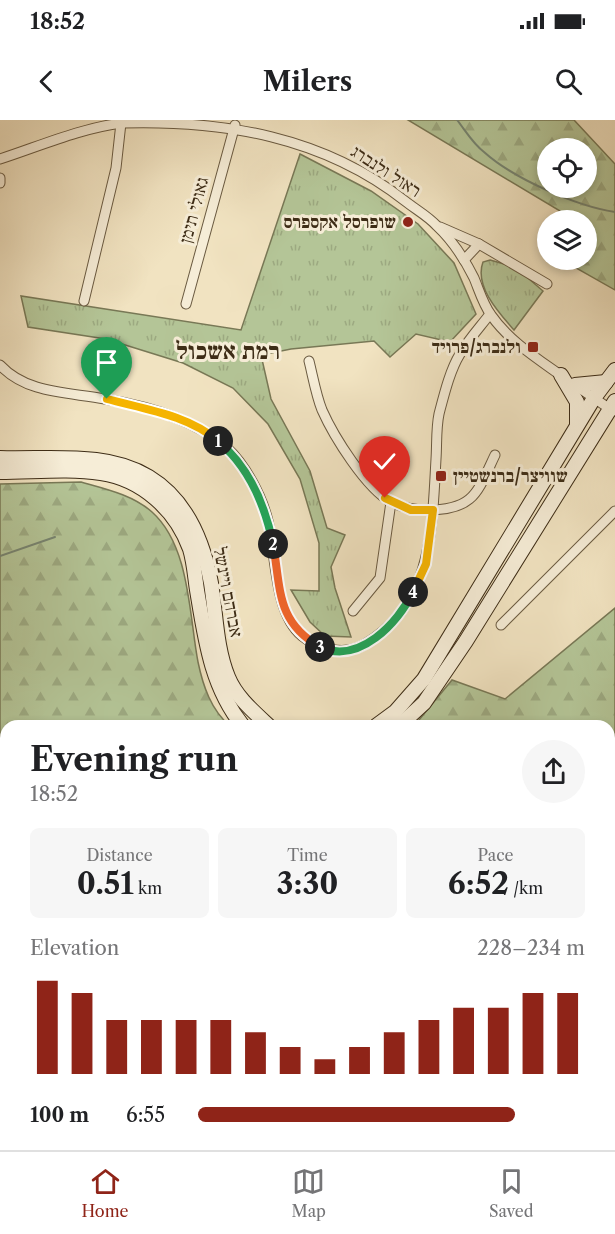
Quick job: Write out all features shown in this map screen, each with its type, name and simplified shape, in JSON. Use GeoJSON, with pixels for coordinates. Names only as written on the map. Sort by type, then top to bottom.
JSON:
{"type":"FeatureCollection","features":[{"type":"Feature","properties":{"kind":"main road"},"geometry":{"type":"LineString","coordinates":[[384,720],[424,679],[594,398],[615,370]]}},
{"type":"Feature","properties":{"kind":"main road"},"geometry":{"type":"LineString","coordinates":[[561,375],[577,402],[576,429]]}},
{"type":"Feature","properties":{"kind":"main road"},"geometry":{"type":"LineString","coordinates":[[575,385],[606,382]]}},
{"type":"Feature","properties":{"kind":"main road"},"geometry":{"type":"LineString","coordinates":[[406,720],[424,703],[466,641],[596,431],[614,410]]}},
{"type":"Feature","properties":{"kind":"main road","name":"אברהם ויינשל"},"geometry":{"type":"LineString","coordinates":[[0,458],[97,459],[152,478],[172,495],[187,512],[204,557],[222,661],[229,680],[245,704],[262,720]]}},
{"type":"Feature","properties":{"kind":"main road","name":"אברהם ויינשל"},"geometry":{"type":"LineString","coordinates":[[0,472],[100,473],[124,480],[155,496],[175,521],[190,550],[204,631],[219,687],[229,709],[238,720]]}},
{"type":"Feature","properties":{"kind":"street","name":"ראול ולנברג"},"geometry":{"type":"LineString","coordinates":[[0,159],[88,130],[121,123],[199,122],[235,125],[279,134],[320,148],[386,186],[437,226],[464,260],[490,314],[513,340],[614,410]]}},
{"type":"Feature","properties":{"kind":"street"},"geometry":{"type":"LineString","coordinates":[[84,301],[116,168],[121,123]]}},
{"type":"Feature","properties":{"kind":"street","name":"גאולי תימן"},"geometry":{"type":"LineString","coordinates":[[186,304],[235,125]]}},
{"type":"Feature","properties":{"kind":"street","name":"ראול ולנברג"},"geometry":{"type":"LineString","coordinates":[[437,226],[479,244],[547,284]]}},
{"type":"Feature","properties":{"kind":"street"},"geometry":{"type":"LineString","coordinates":[[464,260],[479,244]]}},
{"type":"Feature","properties":{"kind":"street"},"geometry":{"type":"LineString","coordinates":[[0,365],[24,384],[107,399],[176,418],[207,431],[228,449],[250,479],[268,519],[285,610],[301,636],[324,649],[344,651],[362,646],[381,634],[404,611],[426,564],[433,510],[439,415],[459,354],[490,314]]}},
{"type":"Feature","properties":{"kind":"street"},"geometry":{"type":"LineString","coordinates":[[309,361],[322,410],[357,469],[391,502],[411,510],[433,510],[464,505],[478,490],[495,455]]}},
{"type":"Feature","properties":{"kind":"street"},"geometry":{"type":"LineString","coordinates":[[353,611],[380,578],[391,502]]}},
{"type":"Feature","properties":{"kind":"street"},"geometry":{"type":"LineString","coordinates":[[501,625],[615,511]]}},
{"type":"Feature","properties":{"kind":"green space"},"geometry":{"type":"Polygon","coordinates":[[[408,120],[574,120],[591,138],[537,138],[537,197],[408,120]]]}},
{"type":"Feature","properties":{"kind":"green space"},"geometry":{"type":"Polygon","coordinates":[[[597,145],[615,164],[615,290],[580,270],[597,270],[597,210],[558,210],[538,198],[597,198],[597,145]]]}},
{"type":"Feature","properties":{"kind":"green space"},"geometry":{"type":"Polygon","coordinates":[[[300,154],[371,191],[418,224],[454,263],[476,314],[450,342],[416,334],[390,357],[374,341],[291,349],[261,355],[271,399],[310,471],[327,528],[345,535],[331,567],[335,588],[351,637],[325,636],[310,622],[291,590],[319,591],[319,543],[300,479],[268,424],[233,388],[183,363],[106,339],[28,327],[21,296],[241,330],[300,154]]]}},
{"type":"Feature","properties":{"kind":"green space"},"geometry":{"type":"Polygon","coordinates":[[[490,260],[515,267],[543,291],[514,330],[495,307],[485,290],[481,271],[483,262],[490,260]]]}},
{"type":"Feature","properties":{"kind":"green space"},"geometry":{"type":"Polygon","coordinates":[[[81,482],[119,493],[152,512],[165,526],[181,562],[202,680],[213,705],[223,720],[0,720],[0,484],[81,482]]]}},
{"type":"Feature","properties":{"kind":"green space"},"geometry":{"type":"Polygon","coordinates":[[[615,608],[615,720],[419,720],[452,680],[505,699],[615,608]]]}},
{"type":"Feature","properties":{"kind":"waterway"},"geometry":{"type":"LineString","coordinates":[[457,120],[480,149],[512,172],[546,190],[582,204],[615,212]]}},
{"type":"Feature","properties":{"kind":"waterway"},"geometry":{"type":"LineString","coordinates":[[0,556],[55,537]]}},
{"type":"Feature","properties":{"kind":"place","name":"שופרסל אקספרס"},"geometry":{"type":"Point","coordinates":[408,222]}},
{"type":"Feature","properties":{"kind":"place","name":"ולנברג/פרויד"},"geometry":{"type":"Point","coordinates":[533,347]}},
{"type":"Feature","properties":{"kind":"place","name":"שוויצר/ברנשטיין"},"geometry":{"type":"Point","coordinates":[441,476]}},
{"type":"Feature","properties":{"kind":"district","name":"רמת אשכול"},"geometry":{"type":"Point","coordinates":[228,350]}},
{"type":"Feature","properties":{"kind":"route"},"geometry":{"type":"LineString","coordinates":[[107,399],[176,418],[207,431],[228,449],[250,479],[268,519],[285,610],[301,636],[324,649],[344,651],[362,646],[381,634],[404,611],[426,564],[433,510],[411,510],[385,498]]}}]}
